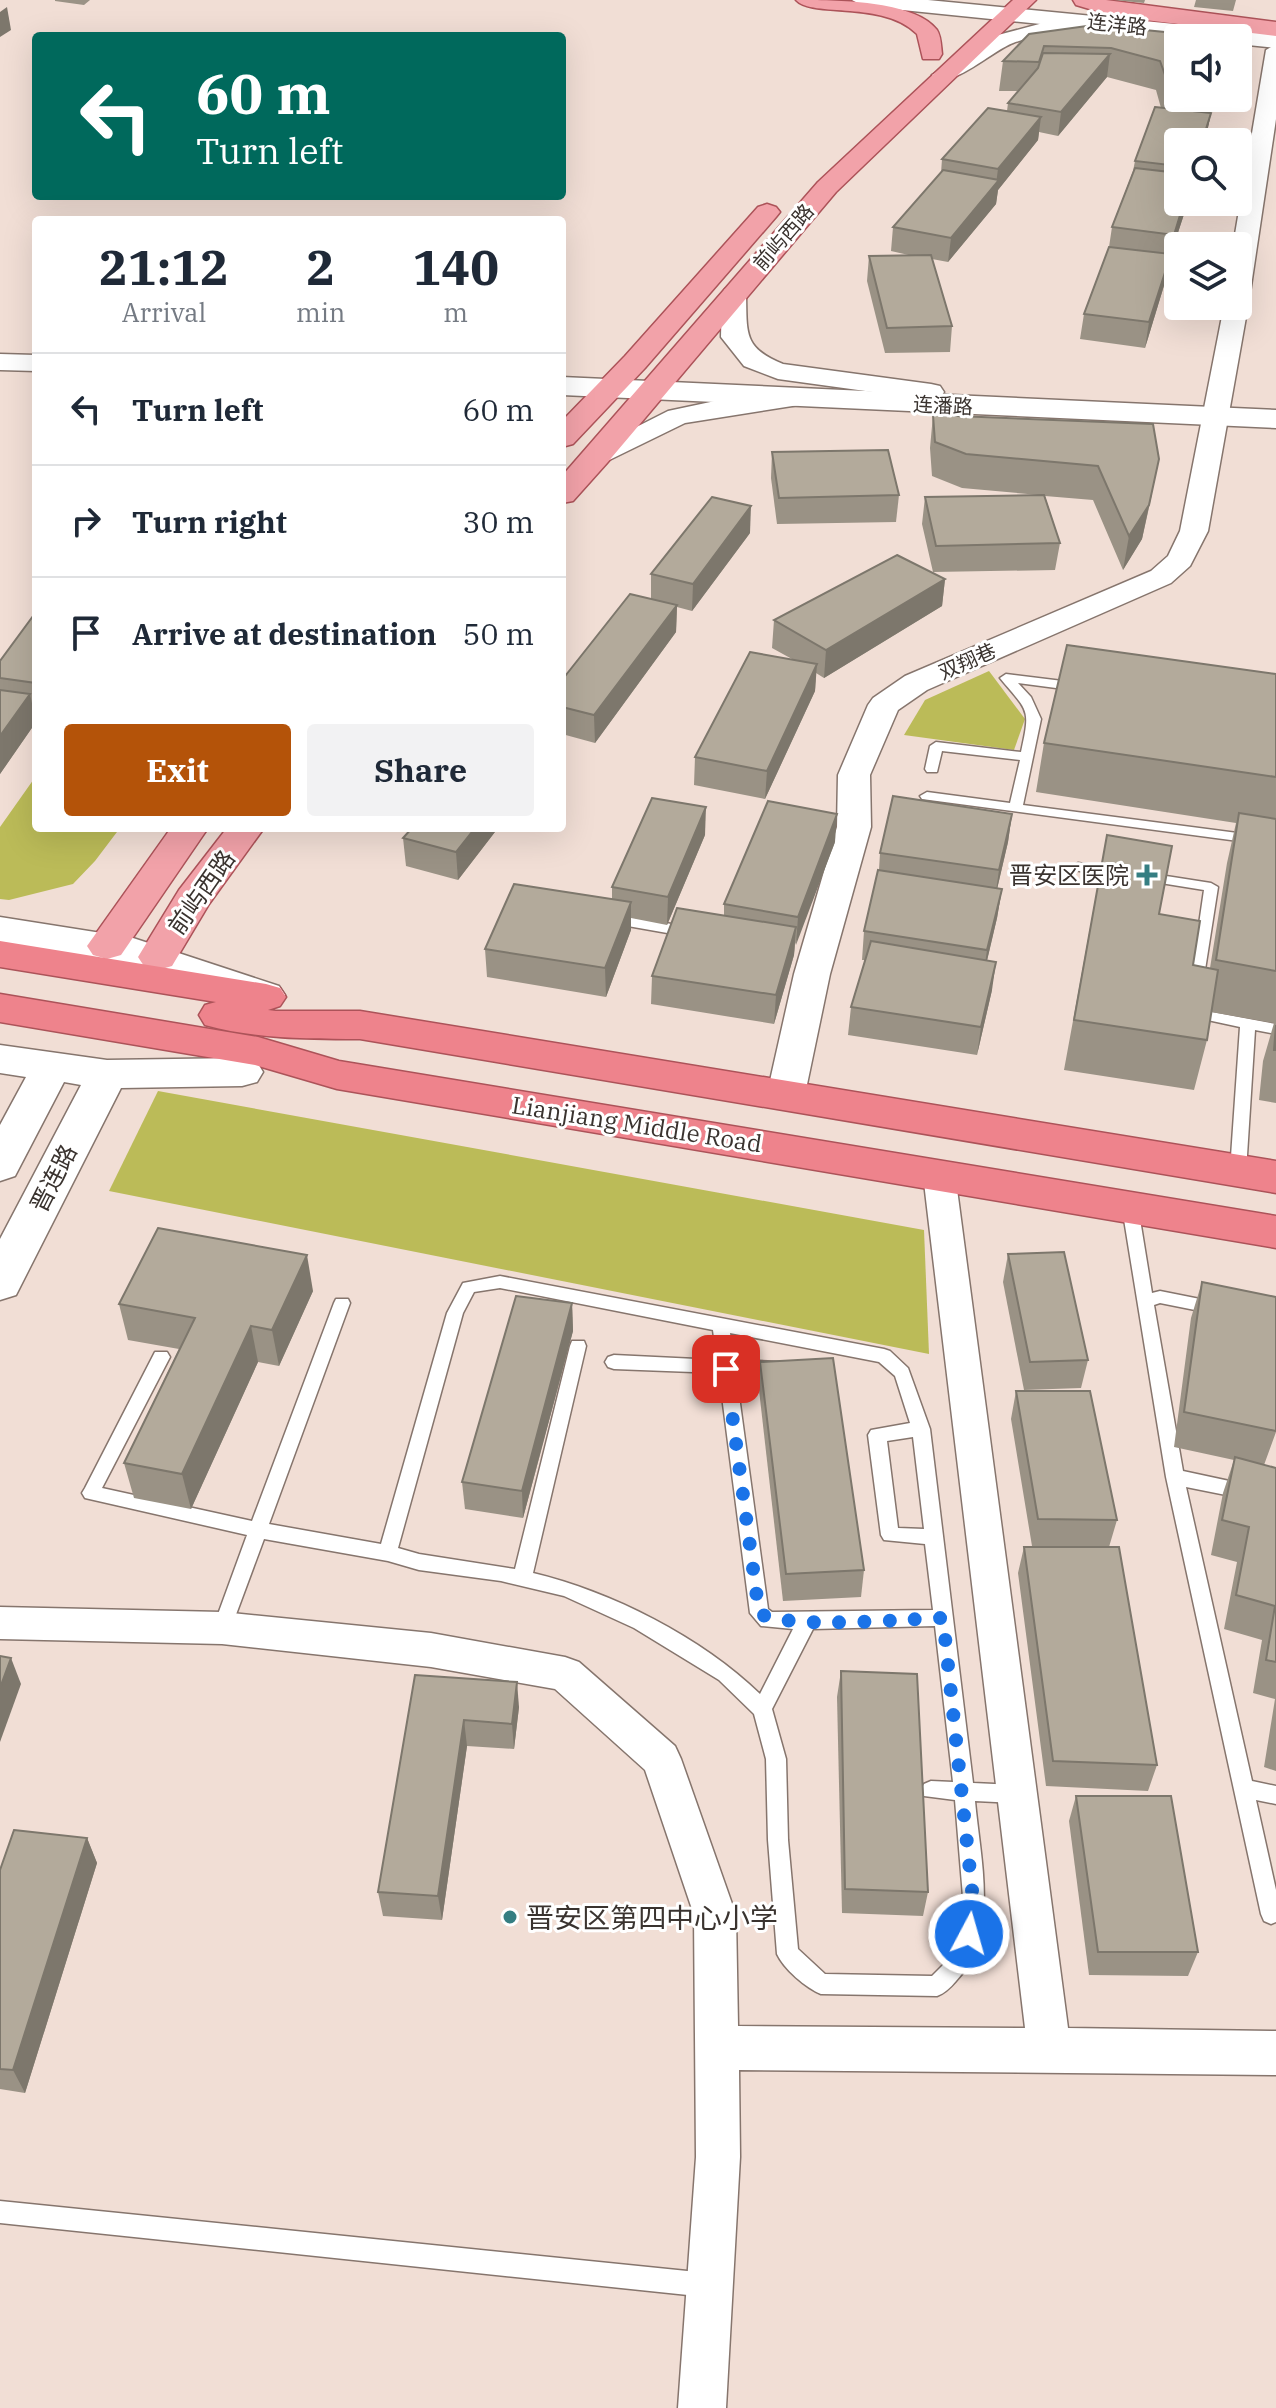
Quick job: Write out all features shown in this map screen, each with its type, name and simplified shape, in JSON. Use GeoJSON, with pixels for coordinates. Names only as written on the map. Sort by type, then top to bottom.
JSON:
{"type":"FeatureCollection","features":[{"type":"Feature","properties":{"kind":"highway"},"geometry":{"type":"LineString","coordinates":[[0,954],[279,999],[360,1025]]}},
{"type":"Feature","properties":{"kind":"highway","name":"Lianjiang Middle Road"},"geometry":{"type":"LineString","coordinates":[[0,979],[78,1006],[258,1051],[337,1075],[1276,1232]]}},
{"type":"Feature","properties":{"kind":"highway","name":"Lianjiang Middle Road"},"geometry":{"type":"LineString","coordinates":[[0,1008],[78,1006],[276,1025],[360,1025],[1257,1174]]}},
{"type":"Feature","properties":{"kind":"highway"},"geometry":{"type":"LineString","coordinates":[[0,1036],[109,1064]]}},
{"type":"Feature","properties":{"kind":"highway"},"geometry":{"type":"LineString","coordinates":[[242,1072],[337,1075]]}},
{"type":"Feature","properties":{"kind":"main road"},"geometry":{"type":"LineString","coordinates":[[807,0],[880,8],[907,16],[928,32],[936,65]]}},
{"type":"Feature","properties":{"kind":"main road","name":"连洋路"},"geometry":{"type":"LineString","coordinates":[[863,0],[997,5],[1276,30]]}},
{"type":"Feature","properties":{"kind":"main road"},"geometry":{"type":"LineString","coordinates":[[1084,0],[1113,9],[1276,30]]}},
{"type":"Feature","properties":{"kind":"main road","name":"前屿西路"},"geometry":{"type":"LineString","coordinates":[[566,490],[597,458],[827,187],[936,65],[997,5]]}},
{"type":"Feature","properties":{"kind":"main road","name":"连洋路"},"geometry":{"type":"LineString","coordinates":[[997,5],[1122,25],[1276,41]]}},
{"type":"Feature","properties":{"kind":"main road","name":"前屿西路"},"geometry":{"type":"LineString","coordinates":[[815,164],[936,65]]}},
{"type":"Feature","properties":{"kind":"main road","name":"前屿西路"},"geometry":{"type":"LineString","coordinates":[[566,434],[783,196]]}},
{"type":"Feature","properties":{"kind":"main road"},"geometry":{"type":"LineString","coordinates":[[0,350],[32,352]]}},
{"type":"Feature","properties":{"kind":"main road"},"geometry":{"type":"LineString","coordinates":[[0,362],[32,363]]}},
{"type":"Feature","properties":{"kind":"main road"},"geometry":{"type":"LineString","coordinates":[[566,377],[614,384]]}},
{"type":"Feature","properties":{"kind":"main road"},"geometry":{"type":"LineString","coordinates":[[566,386],[614,384]]}},
{"type":"Feature","properties":{"kind":"main road","name":"连潘路"},"geometry":{"type":"LineString","coordinates":[[614,384],[931,392],[1218,410],[1276,419]]}},
{"type":"Feature","properties":{"kind":"main road","name":"连潘路"},"geometry":{"type":"LineString","coordinates":[[658,386],[796,398],[1218,410],[1276,406]]}},
{"type":"Feature","properties":{"kind":"main road","name":"前屿西路"},"geometry":{"type":"LineString","coordinates":[[107,946],[187,832]]}},
{"type":"Feature","properties":{"kind":"main road","name":"前屿西路"},"geometry":{"type":"LineString","coordinates":[[158,957],[193,899],[243,832]]}},
{"type":"Feature","properties":{"kind":"main road"},"geometry":{"type":"LineString","coordinates":[[0,930],[158,957],[279,999]]}},
{"type":"Feature","properties":{"kind":"main road"},"geometry":{"type":"LineString","coordinates":[[0,1059],[51,1068],[109,1064],[242,1072]]}},
{"type":"Feature","properties":{"kind":"main road","name":"晋连路"},"geometry":{"type":"LineString","coordinates":[[0,1283],[109,1064]]}},
{"type":"Feature","properties":{"kind":"main road"},"geometry":{"type":"LineString","coordinates":[[0,1165],[51,1068]]}},
{"type":"Feature","properties":{"kind":"street"},"geometry":{"type":"LineString","coordinates":[[936,65],[1005,39],[1043,29],[1122,25]]}},
{"type":"Feature","properties":{"kind":"street"},"geometry":{"type":"LineString","coordinates":[[1248,232],[1276,50]]}},
{"type":"Feature","properties":{"kind":"street"},"geometry":{"type":"LineString","coordinates":[[734,294],[734,337],[753,361],[778,371],[931,392]]}},
{"type":"Feature","properties":{"kind":"street","name":"双翔巷"},"geometry":{"type":"LineString","coordinates":[[786,1094],[810,953],[854,827],[854,775],[884,705],[916,683],[1137,589],[1170,570],[1185,552],[1194,531],[1234,320]]}},
{"type":"Feature","properties":{"kind":"street"},"geometry":{"type":"LineString","coordinates":[[597,458],[677,417],[734,405],[796,398]]}},
{"type":"Feature","properties":{"kind":"street"},"geometry":{"type":"LineString","coordinates":[[939,1174],[1049,2050]]}},
{"type":"Feature","properties":{"kind":"street"},"geometry":{"type":"LineString","coordinates":[[0,1623],[222,1628],[431,1650],[565,1674],[661,1759],[715,1915],[718,2157],[702,2408]]}},
{"type":"Feature","properties":{"kind":"street"},"geometry":{"type":"LineString","coordinates":[[716,2048],[1276,2053]]}},
{"type":"Feature","properties":{"kind":"lane"},"geometry":{"type":"LineString","coordinates":[[1016,808],[1035,719],[1025,697],[1006,678],[1088,689]]}},
{"type":"Feature","properties":{"kind":"lane"},"geometry":{"type":"LineString","coordinates":[[932,769],[936,746],[1027,757]]}},
{"type":"Feature","properties":{"kind":"lane"},"geometry":{"type":"LineString","coordinates":[[927,796],[1276,842]]}},
{"type":"Feature","properties":{"kind":"lane"},"geometry":{"type":"LineString","coordinates":[[1078,867],[1211,887],[1194,1013],[1276,1029]]}},
{"type":"Feature","properties":{"kind":"lane"},"geometry":{"type":"LineString","coordinates":[[600,917],[709,936]]}},
{"type":"Feature","properties":{"kind":"lane"},"geometry":{"type":"LineString","coordinates":[[1248,1024],[1257,1174]]}},
{"type":"Feature","properties":{"kind":"lane"},"geometry":{"type":"LineString","coordinates":[[1130,1207],[1175,1477],[1246,1789],[1271,1914]]}},
{"type":"Feature","properties":{"kind":"lane"},"geometry":{"type":"LineString","coordinates":[[161,1357],[91,1493],[258,1530],[388,1553],[419,1562],[522,1578],[567,1589],[641,1622],[726,1674],[762,1709],[776,1759],[778,1840],[788,1954],[821,1984],[937,1986],[963,1959],[974,1909],[964,1792],[921,1429],[902,1373],[884,1356],[838,1354],[721,1325],[500,1282],[469,1287],[455,1313],[388,1553]]}},
{"type":"Feature","properties":{"kind":"lane"},"geometry":{"type":"LineString","coordinates":[[1145,1301],[1160,1297],[1232,1311]]}},
{"type":"Feature","properties":{"kind":"lane"},"geometry":{"type":"LineString","coordinates":[[222,1628],[342,1303]]}},
{"type":"Feature","properties":{"kind":"lane"},"geometry":{"type":"LineString","coordinates":[[721,1325],[759,1613],[768,1620],[943,1618]]}},
{"type":"Feature","properties":{"kind":"lane"},"geometry":{"type":"LineString","coordinates":[[522,1578],[578,1346]]}},
{"type":"Feature","properties":{"kind":"lane"},"geometry":{"type":"LineString","coordinates":[[614,1362],[797,1370]]}},
{"type":"Feature","properties":{"kind":"lane"},"geometry":{"type":"LineString","coordinates":[[921,1429],[877,1435],[890,1535],[934,1537]]}},
{"type":"Feature","properties":{"kind":"lane"},"geometry":{"type":"LineString","coordinates":[[1175,1477],[1276,1498]]}},
{"type":"Feature","properties":{"kind":"lane"},"geometry":{"type":"LineString","coordinates":[[762,1709],[807,1621]]}},
{"type":"Feature","properties":{"kind":"lane"},"geometry":{"type":"LineString","coordinates":[[1246,1789],[1276,1795]]}},
{"type":"Feature","properties":{"kind":"lane"},"geometry":{"type":"LineString","coordinates":[[931,1790],[1017,1794]]}},
{"type":"Feature","properties":{"kind":"lane"},"geometry":{"type":"LineString","coordinates":[[0,2212],[710,2285]]}},
{"type":"Feature","properties":{"kind":"shaded area"},"geometry":{"type":"Polygon","coordinates":[[[989,671],[1025,719],[1014,750],[904,735],[925,700],[989,671]]]}},
{"type":"Feature","properties":{"kind":"shaded area"},"geometry":{"type":"Polygon","coordinates":[[[32,782],[32,832],[117,832],[73,884],[9,900],[0,899],[0,827],[32,782]]]}},
{"type":"Feature","properties":{"kind":"shaded area"},"geometry":{"type":"Polygon","coordinates":[[[158,1091],[924,1230],[929,1354],[109,1191],[158,1091]]]}},
{"type":"Feature","properties":{"kind":"building"},"geometry":{"type":"Polygon","coordinates":[[[1094,25],[1164,32],[1164,72],[1160,61],[1111,48],[1044,46],[1039,62],[1003,61],[1029,34],[1094,25]]]}},
{"type":"Feature","properties":{"kind":"building"},"geometry":{"type":"Polygon","coordinates":[[[1043,53],[1110,54],[1061,112],[1008,103],[1038,68],[1043,53]]]}},
{"type":"Feature","properties":{"kind":"building"},"geometry":{"type":"Polygon","coordinates":[[[1155,107],[1164,108],[1164,112],[1211,113],[1206,128],[1164,128],[1164,164],[1135,161],[1155,107]]]}},
{"type":"Feature","properties":{"kind":"building"},"geometry":{"type":"Polygon","coordinates":[[[988,108],[1041,117],[998,169],[942,159],[988,108]]]}},
{"type":"Feature","properties":{"kind":"building"},"geometry":{"type":"Polygon","coordinates":[[[1135,168],[1164,171],[1164,216],[1180,216],[1175,232],[1164,234],[1112,227],[1135,168]]]}},
{"type":"Feature","properties":{"kind":"building"},"geometry":{"type":"Polygon","coordinates":[[[943,170],[999,180],[951,238],[893,227],[943,170]]]}},
{"type":"Feature","properties":{"kind":"building"},"geometry":{"type":"Polygon","coordinates":[[[1109,247],[1164,253],[1164,276],[1149,322],[1084,314],[1109,247]]]}},
{"type":"Feature","properties":{"kind":"building"},"geometry":{"type":"Polygon","coordinates":[[[931,255],[952,326],[887,328],[869,256],[931,255]]]}},
{"type":"Feature","properties":{"kind":"building"},"geometry":{"type":"Polygon","coordinates":[[[933,415],[1153,424],[1159,459],[1149,505],[1129,536],[1098,466],[966,454],[935,442],[933,415]]]}},
{"type":"Feature","properties":{"kind":"building"},"geometry":{"type":"Polygon","coordinates":[[[888,450],[899,495],[779,498],[772,452],[888,450]]]}},
{"type":"Feature","properties":{"kind":"building"},"geometry":{"type":"Polygon","coordinates":[[[1044,495],[1060,543],[936,546],[925,497],[1044,495]]]}},
{"type":"Feature","properties":{"kind":"building"},"geometry":{"type":"Polygon","coordinates":[[[712,497],[751,506],[693,584],[651,574],[712,497]]]}},
{"type":"Feature","properties":{"kind":"building"},"geometry":{"type":"Polygon","coordinates":[[[897,555],[945,579],[826,650],[774,620],[897,555]]]}},
{"type":"Feature","properties":{"kind":"building"},"geometry":{"type":"Polygon","coordinates":[[[630,594],[677,605],[594,715],[566,708],[566,675],[630,594]]]}},
{"type":"Feature","properties":{"kind":"building"},"geometry":{"type":"Polygon","coordinates":[[[32,617],[32,682],[0,678],[0,661],[32,617]]]}},
{"type":"Feature","properties":{"kind":"building"},"geometry":{"type":"Polygon","coordinates":[[[1067,645],[1276,674],[1276,777],[1044,743],[1067,645]]]}},
{"type":"Feature","properties":{"kind":"building"},"geometry":{"type":"Polygon","coordinates":[[[750,652],[817,664],[767,771],[695,757],[750,652]]]}},
{"type":"Feature","properties":{"kind":"building"},"geometry":{"type":"Polygon","coordinates":[[[0,690],[30,694],[0,736],[0,690]]]}},
{"type":"Feature","properties":{"kind":"building"},"geometry":{"type":"Polygon","coordinates":[[[893,796],[1012,814],[999,870],[880,853],[893,796]]]}},
{"type":"Feature","properties":{"kind":"building"},"geometry":{"type":"Polygon","coordinates":[[[652,798],[706,807],[668,897],[612,887],[652,798]]]}},
{"type":"Feature","properties":{"kind":"building"},"geometry":{"type":"Polygon","coordinates":[[[768,801],[837,814],[798,917],[724,904],[768,801]]]}},
{"type":"Feature","properties":{"kind":"building"},"geometry":{"type":"Polygon","coordinates":[[[1239,813],[1276,819],[1276,971],[1216,960],[1239,813]]]}},
{"type":"Feature","properties":{"kind":"building"},"geometry":{"type":"Polygon","coordinates":[[[408,832],[472,832],[456,852],[403,838],[408,832]]]}},
{"type":"Feature","properties":{"kind":"building"},"geometry":{"type":"Polygon","coordinates":[[[1107,835],[1172,846],[1159,914],[1200,921],[1193,965],[1218,970],[1207,1040],[1074,1020],[1107,835]]]}},
{"type":"Feature","properties":{"kind":"building"},"geometry":{"type":"Polygon","coordinates":[[[878,870],[1002,889],[987,950],[864,931],[878,870]]]}},
{"type":"Feature","properties":{"kind":"building"},"geometry":{"type":"Polygon","coordinates":[[[514,884],[631,902],[605,968],[485,949],[514,884]]]}},
{"type":"Feature","properties":{"kind":"building"},"geometry":{"type":"Polygon","coordinates":[[[677,908],[796,927],[776,995],[652,976],[677,908]]]}},
{"type":"Feature","properties":{"kind":"building"},"geometry":{"type":"Polygon","coordinates":[[[871,941],[996,962],[981,1027],[851,1007],[871,941]]]}},
{"type":"Feature","properties":{"kind":"building"},"geometry":{"type":"Polygon","coordinates":[[[158,1228],[307,1255],[272,1330],[251,1326],[182,1474],[124,1463],[195,1318],[119,1304],[158,1228]]]}},
{"type":"Feature","properties":{"kind":"building"},"geometry":{"type":"Polygon","coordinates":[[[1064,1252],[1088,1360],[1030,1362],[1008,1254],[1064,1252]]]}},
{"type":"Feature","properties":{"kind":"building"},"geometry":{"type":"Polygon","coordinates":[[[1202,1282],[1276,1297],[1276,1431],[1184,1412],[1202,1282]]]}},
{"type":"Feature","properties":{"kind":"building"},"geometry":{"type":"Polygon","coordinates":[[[516,1296],[572,1303],[522,1491],[462,1482],[516,1296]]]}},
{"type":"Feature","properties":{"kind":"building"},"geometry":{"type":"Polygon","coordinates":[[[833,1358],[864,1570],[786,1574],[760,1362],[833,1358]]]}},
{"type":"Feature","properties":{"kind":"building"},"geometry":{"type":"Polygon","coordinates":[[[1016,1391],[1090,1391],[1117,1520],[1038,1519],[1016,1391]]]}},
{"type":"Feature","properties":{"kind":"building"},"geometry":{"type":"Polygon","coordinates":[[[1235,1457],[1276,1468],[1276,1662],[1266,1660],[1275,1606],[1236,1595],[1249,1527],[1222,1520],[1235,1457]]]}},
{"type":"Feature","properties":{"kind":"building"},"geometry":{"type":"Polygon","coordinates":[[[1024,1547],[1119,1547],[1157,1765],[1053,1761],[1024,1547]]]}},
{"type":"Feature","properties":{"kind":"building"},"geometry":{"type":"Polygon","coordinates":[[[0,1656],[11,1658],[0,1688],[0,1656]]]}},
{"type":"Feature","properties":{"kind":"building"},"geometry":{"type":"Polygon","coordinates":[[[841,1671],[917,1674],[928,1892],[845,1889],[841,1671]]]}},
{"type":"Feature","properties":{"kind":"building"},"geometry":{"type":"Polygon","coordinates":[[[415,1675],[517,1682],[512,1724],[464,1720],[438,1896],[378,1892],[415,1675]]]}},
{"type":"Feature","properties":{"kind":"building"},"geometry":{"type":"Polygon","coordinates":[[[1076,1796],[1171,1796],[1198,1952],[1098,1952],[1076,1796]]]}},
{"type":"Feature","properties":{"kind":"building"},"geometry":{"type":"Polygon","coordinates":[[[14,1830],[87,1838],[13,2070],[0,2069],[0,1870],[14,1830]]]}},
{"type":"Feature","properties":{"kind":"place","name":"晋安区医院"},"geometry":{"type":"Point","coordinates":[1147,875]}},
{"type":"Feature","properties":{"kind":"place","name":"晋安区第四中心小学"},"geometry":{"type":"Point","coordinates":[510,1917]}},
{"type":"Feature","properties":{"kind":"route"},"geometry":{"type":"LineString","coordinates":[[726,1369],[759,1613],[768,1620],[943,1618],[964,1792],[974,1909],[969,1934]]}}]}
